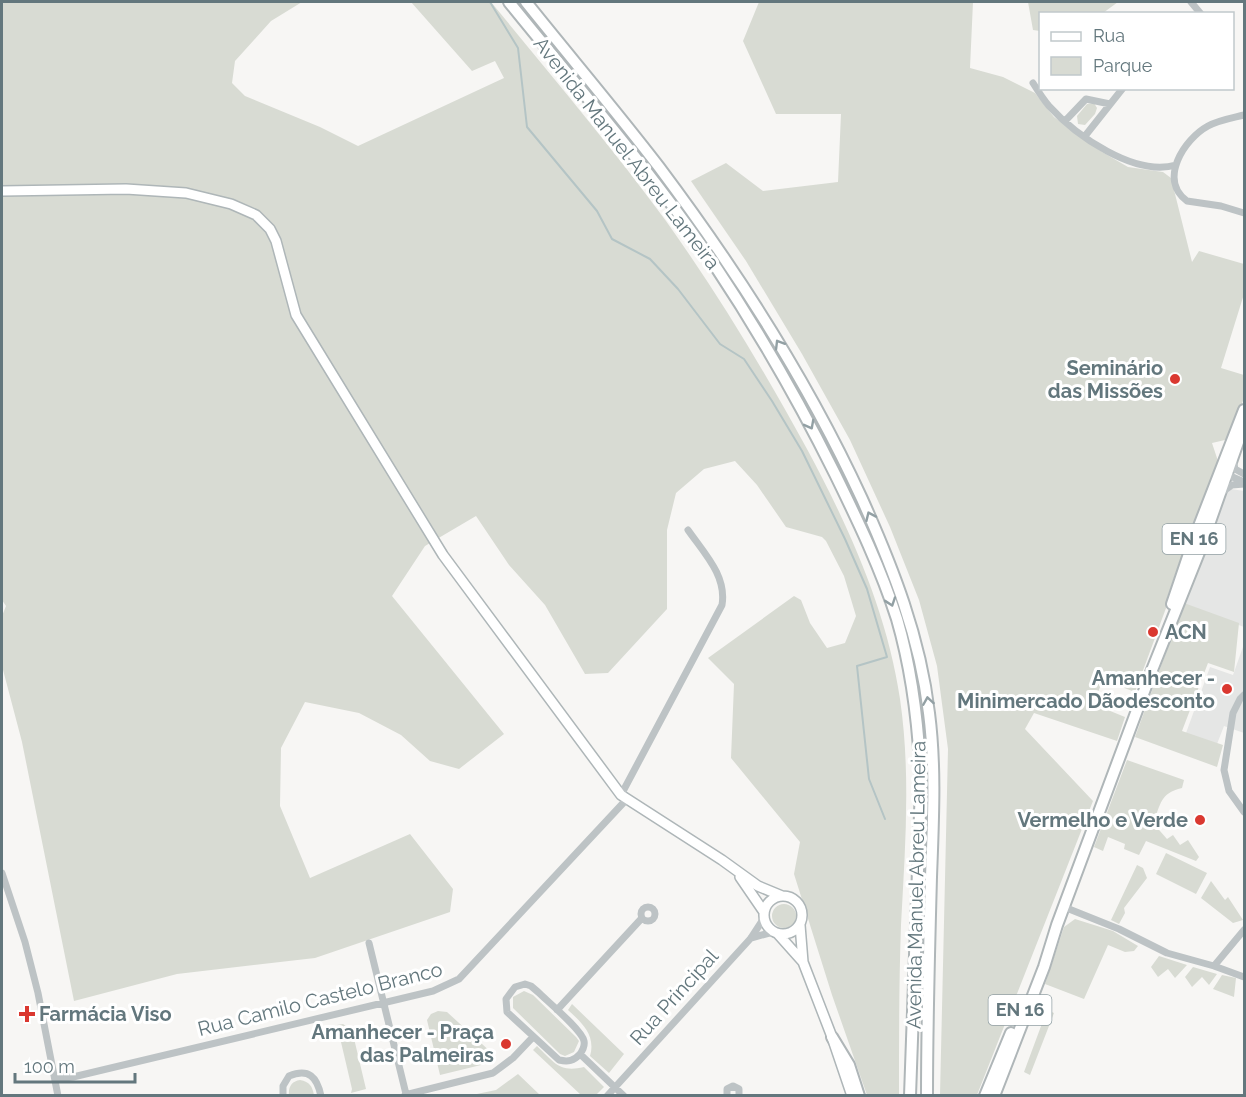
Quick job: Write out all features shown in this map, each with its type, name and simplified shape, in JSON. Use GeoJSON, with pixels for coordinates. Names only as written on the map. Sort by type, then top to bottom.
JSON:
{"type":"FeatureCollection","features":[{"type":"Feature","properties":{"kind":"main road","name":"Avenida Manuel Abreu Lameira"},"geometry":{"type":"LineString","coordinates":[[509,2],[667,199],[728,286],[777,365],[817,437],[859,523],[897,619],[911,680],[920,747],[921,785],[910,1095]]}},
{"type":"Feature","properties":{"kind":"main road","name":"Avenida Manuel Abreu Lameira"},"geometry":{"type":"LineString","coordinates":[[526,2],[663,173],[720,251],[768,326],[838,447],[900,590],[922,668],[933,749],[927,1095]]}},
{"type":"Feature","properties":{"kind":"main road","name":"EN 16"},"geometry":{"type":"LineString","coordinates":[[985,1095],[1057,925],[1152,670],[1206,535],[1234,435],[1245,410]]}},
{"type":"Feature","properties":{"kind":"main road","name":"EN 16"},"geometry":{"type":"LineString","coordinates":[[1152,670],[1194,539],[1228,475],[1245,425]]}},
{"type":"Feature","properties":{"kind":"main road"},"geometry":{"type":"LineString","coordinates":[[1228,475],[1225,469],[1233,448],[1234,435]]}},
{"type":"Feature","properties":{"kind":"main road"},"geometry":{"type":"LineString","coordinates":[[1191,573],[1189,568],[1197,546],[1194,539],[1206,535]]}},
{"type":"Feature","properties":{"kind":"main road","name":"EN 16"},"geometry":{"type":"LineString","coordinates":[[994,1095],[1044,967],[1057,925]]}},
{"type":"Feature","properties":{"kind":"main road"},"geometry":{"type":"LineString","coordinates":[[905,1095],[913,1034]]}},
{"type":"Feature","properties":{"kind":"main road"},"geometry":{"type":"LineString","coordinates":[[832,1037],[849,1065],[859,1095]]}},
{"type":"Feature","properties":{"kind":"street"},"geometry":{"type":"LineString","coordinates":[[1032,83],[1065,121],[1105,150],[1128,162],[1163,168],[1176,165]]}},
{"type":"Feature","properties":{"kind":"street"},"geometry":{"type":"LineString","coordinates":[[1084,135],[1121,90]]}},
{"type":"Feature","properties":{"kind":"street"},"geometry":{"type":"LineString","coordinates":[[1065,121],[1086,99],[1110,104]]}},
{"type":"Feature","properties":{"kind":"street"},"geometry":{"type":"LineString","coordinates":[[1245,115],[1206,127],[1187,142],[1176,165],[1175,181],[1184,199],[1245,213]]}},
{"type":"Feature","properties":{"kind":"street"},"geometry":{"type":"LineString","coordinates":[[2,190],[126,189],[186,193],[247,210],[262,221],[276,241],[296,315],[443,555],[624,797],[758,886],[794,899],[801,908],[803,962],[852,1095]]}},
{"type":"Feature","properties":{"kind":"street"},"geometry":{"type":"LineString","coordinates":[[1233,460],[1235,468],[1242,473]]}},
{"type":"Feature","properties":{"kind":"street"},"geometry":{"type":"LineString","coordinates":[[1228,475],[1235,471],[1242,473]]}},
{"type":"Feature","properties":{"kind":"street"},"geometry":{"type":"LineString","coordinates":[[1228,475],[1245,483]]}},
{"type":"Feature","properties":{"kind":"street"},"geometry":{"type":"LineString","coordinates":[[1218,490],[1245,483]]}},
{"type":"Feature","properties":{"kind":"street","name":"Rua Camilo Castelo Branco"},"geometry":{"type":"LineString","coordinates":[[55,1079],[73,1077],[433,991],[459,979],[624,797],[722,605],[723,586],[718,574],[688,530]]}},
{"type":"Feature","properties":{"kind":"street"},"geometry":{"type":"LineString","coordinates":[[1245,695],[1240,699],[1233,714],[1224,770],[1229,791],[1245,812]]}},
{"type":"Feature","properties":{"kind":"street"},"geometry":{"type":"LineString","coordinates":[[737,872],[764,915],[767,926],[803,962]]}},
{"type":"Feature","properties":{"kind":"street"},"geometry":{"type":"LineString","coordinates":[[2,873],[25,942],[58,1095]]}},
{"type":"Feature","properties":{"kind":"street"},"geometry":{"type":"LineString","coordinates":[[764,915],[768,903],[782,896]]}},
{"type":"Feature","properties":{"kind":"street"},"geometry":{"type":"LineString","coordinates":[[1064,907],[1119,929],[1167,953],[1245,977]]}},
{"type":"Feature","properties":{"kind":"street","name":"Rua Principal"},"geometry":{"type":"LineString","coordinates":[[607,1095],[751,938],[764,915]]}},
{"type":"Feature","properties":{"kind":"street"},"geometry":{"type":"LineString","coordinates":[[556,1010],[642,918]]}},
{"type":"Feature","properties":{"kind":"street"},"geometry":{"type":"LineString","coordinates":[[751,938],[775,933],[788,934],[800,925]]}},
{"type":"Feature","properties":{"kind":"street"},"geometry":{"type":"LineString","coordinates":[[1214,966],[1245,930]]}},
{"type":"Feature","properties":{"kind":"street"},"geometry":{"type":"LineString","coordinates":[[369,943],[404,1095],[493,1073],[513,1058],[533,1036]]}},
{"type":"Feature","properties":{"kind":"street"},"geometry":{"type":"LineString","coordinates":[[525,984],[531,986],[556,1010],[580,1032],[585,1041],[583,1050],[576,1059],[567,1062],[559,1060],[507,1012],[506,999],[516,987],[525,984]]}},
{"type":"Feature","properties":{"kind":"street"},"geometry":{"type":"LineString","coordinates":[[580,1054],[624,1095]]}},
{"type":"Feature","properties":{"kind":"street"},"geometry":{"type":"LineString","coordinates":[[283,1095],[289,1076],[302,1073],[314,1077],[321,1095]]}},
{"type":"Feature","properties":{"kind":"street"},"geometry":{"type":"LineString","coordinates":[[727,1095],[727,1089],[733,1086],[739,1089],[740,1095]]}},
{"type":"Feature","properties":{"kind":"shaded area"},"geometry":{"type":"Polygon","coordinates":[[[1231,489],[1244,491],[1244,627],[1182,604],[1224,493],[1231,489]]]}},
{"type":"Feature","properties":{"kind":"shaded area"},"geometry":{"type":"Polygon","coordinates":[[[1244,644],[1244,733],[1224,726],[1217,744],[1186,733],[1210,667],[1233,675],[1244,644]]]}},
{"type":"Feature","properties":{"kind":"green space"},"geometry":{"type":"Polygon","coordinates":[[[2,2],[302,2],[271,21],[235,61],[232,83],[245,96],[320,127],[358,146],[504,78],[495,61],[472,71],[411,2],[491,2],[558,83],[666,221],[740,333],[823,479],[851,539],[876,602],[894,666],[900,699],[905,755],[906,812],[900,946],[899,1095],[867,1095],[832,995],[794,874],[800,842],[731,758],[734,684],[708,658],[794,596],[801,600],[810,623],[827,648],[845,643],[856,616],[844,576],[826,541],[822,537],[786,527],[757,485],[735,461],[704,469],[676,493],[667,530],[667,609],[608,673],[585,674],[545,605],[509,565],[476,516],[425,546],[392,596],[504,734],[459,769],[430,761],[401,735],[359,713],[305,702],[281,748],[280,806],[310,878],[410,834],[453,889],[450,912],[315,958],[177,974],[74,1001],[22,742],[2,666],[2,616],[6,606],[2,600],[2,2]]]}},
{"type":"Feature","properties":{"kind":"green space"},"geometry":{"type":"Polygon","coordinates":[[[759,2],[973,2],[970,68],[1003,77],[1035,93],[1054,117],[1102,152],[1128,167],[1163,172],[1171,178],[1192,262],[1199,251],[1244,264],[1244,294],[1221,368],[1244,375],[1244,398],[1230,436],[1225,440],[1212,443],[1219,464],[1212,487],[1184,549],[1167,598],[1169,600],[1135,692],[1103,680],[1093,704],[1125,717],[1117,741],[1034,713],[1025,729],[1093,801],[977,1095],[940,1095],[948,749],[937,666],[919,600],[890,527],[850,440],[746,261],[691,181],[726,163],[763,191],[838,182],[841,114],[776,114],[743,41],[759,2]]]}},
{"type":"Feature","properties":{"kind":"green space"},"geometry":{"type":"Polygon","coordinates":[[[1028,2],[1118,2],[1104,12],[1039,12],[1039,31],[1033,30],[1028,2]]]}},
{"type":"Feature","properties":{"kind":"green space"},"geometry":{"type":"Polygon","coordinates":[[[1094,103],[1097,108],[1095,114],[1085,125],[1078,124],[1077,116],[1087,104],[1094,103]]]}},
{"type":"Feature","properties":{"kind":"green space"},"geometry":{"type":"Polygon","coordinates":[[[1184,603],[1239,623],[1234,672],[1208,663],[1182,731],[1223,745],[1217,767],[1135,737],[1184,603]]]}},
{"type":"Feature","properties":{"kind":"green space"},"geometry":{"type":"Polygon","coordinates":[[[1127,760],[1184,780],[1182,788],[1169,793],[1162,800],[1153,823],[1167,839],[1173,835],[1180,845],[1188,840],[1199,857],[1196,861],[1146,841],[1139,855],[1124,849],[1125,844],[1108,837],[1103,851],[1094,847],[1127,760]]]}},
{"type":"Feature","properties":{"kind":"green space"},"geometry":{"type":"Polygon","coordinates":[[[1166,853],[1207,873],[1196,894],[1156,874],[1166,853]]]}},
{"type":"Feature","properties":{"kind":"green space"},"geometry":{"type":"Polygon","coordinates":[[[1137,865],[1143,868],[1147,878],[1124,908],[1125,913],[1119,924],[1111,920],[1137,865]]]}},
{"type":"Feature","properties":{"kind":"green space"},"geometry":{"type":"Polygon","coordinates":[[[1211,881],[1225,900],[1228,897],[1243,920],[1233,923],[1201,898],[1211,881]]]}},
{"type":"Feature","properties":{"kind":"green space"},"geometry":{"type":"Polygon","coordinates":[[[784,904],[793,907],[796,916],[793,925],[784,928],[775,925],[772,916],[775,907],[784,904]]]}},
{"type":"Feature","properties":{"kind":"green space"},"geometry":{"type":"Polygon","coordinates":[[[1075,919],[1113,931],[1138,946],[1134,951],[1125,952],[1108,945],[1084,999],[1045,984],[1064,927],[1075,919]]]}},
{"type":"Feature","properties":{"kind":"green space"},"geometry":{"type":"Polygon","coordinates":[[[1159,956],[1187,965],[1175,978],[1168,969],[1158,977],[1151,967],[1159,956]]]}},
{"type":"Feature","properties":{"kind":"green space"},"geometry":{"type":"Polygon","coordinates":[[[1193,967],[1217,974],[1209,985],[1202,977],[1192,987],[1185,977],[1193,967]]]}},
{"type":"Feature","properties":{"kind":"green space"},"geometry":{"type":"Polygon","coordinates":[[[1222,975],[1236,978],[1234,997],[1213,989],[1222,975]]]}},
{"type":"Feature","properties":{"kind":"green space"},"geometry":{"type":"Polygon","coordinates":[[[524,991],[533,995],[576,1037],[579,1041],[574,1052],[565,1056],[560,1054],[513,1008],[513,997],[524,991]]]}},
{"type":"Feature","properties":{"kind":"green space"},"geometry":{"type":"Polygon","coordinates":[[[572,1004],[624,1054],[609,1073],[590,1056],[589,1036],[583,1025],[568,1010],[572,1004]]]}},
{"type":"Feature","properties":{"kind":"green space"},"geometry":{"type":"Polygon","coordinates":[[[1047,1010],[1054,1013],[1030,1075],[1024,1072],[1047,1010]]]}},
{"type":"Feature","properties":{"kind":"green space"},"geometry":{"type":"Polygon","coordinates":[[[438,1011],[447,1012],[493,1054],[493,1058],[481,1065],[440,1075],[427,1020],[431,1014],[438,1011]]]}},
{"type":"Feature","properties":{"kind":"green space"},"geometry":{"type":"Polygon","coordinates":[[[343,1024],[352,1030],[366,1089],[351,1093],[337,1025],[343,1024]]]}},
{"type":"Feature","properties":{"kind":"green space"},"geometry":{"type":"Polygon","coordinates":[[[537,1046],[558,1065],[568,1068],[584,1067],[604,1087],[596,1095],[581,1095],[533,1050],[537,1046]]]}},
{"type":"Feature","properties":{"kind":"green space"},"geometry":{"type":"Polygon","coordinates":[[[518,1074],[540,1095],[472,1095],[496,1090],[518,1074]]]}},
{"type":"Feature","properties":{"kind":"green space"},"geometry":{"type":"Polygon","coordinates":[[[300,1080],[310,1085],[314,1095],[289,1095],[291,1085],[300,1080]]]}},
{"type":"Feature","properties":{"kind":"waterway"},"geometry":{"type":"LineString","coordinates":[[490,2],[518,48],[527,127],[597,211],[612,239],[650,259],[678,289],[720,344],[744,359],[802,451],[845,539],[867,589],[887,657],[857,666],[869,779],[885,819]]}},
{"type":"Feature","properties":{"kind":"place","name":"Seminário das Missões"},"geometry":{"type":"Point","coordinates":[1175,379]}},
{"type":"Feature","properties":{"kind":"place","name":"ACN"},"geometry":{"type":"Point","coordinates":[1153,632]}},
{"type":"Feature","properties":{"kind":"place","name":"Amanhecer - Minimercado Dãodesconto"},"geometry":{"type":"Point","coordinates":[1227,689]}},
{"type":"Feature","properties":{"kind":"place","name":"Vermelho e Verde"},"geometry":{"type":"Point","coordinates":[1200,820]}},
{"type":"Feature","properties":{"kind":"place","name":"Farmácia Viso"},"geometry":{"type":"Point","coordinates":[27,1014]}},
{"type":"Feature","properties":{"kind":"place","name":"Amanhecer - Praça das Palmeiras"},"geometry":{"type":"Point","coordinates":[506,1044]}}]}
